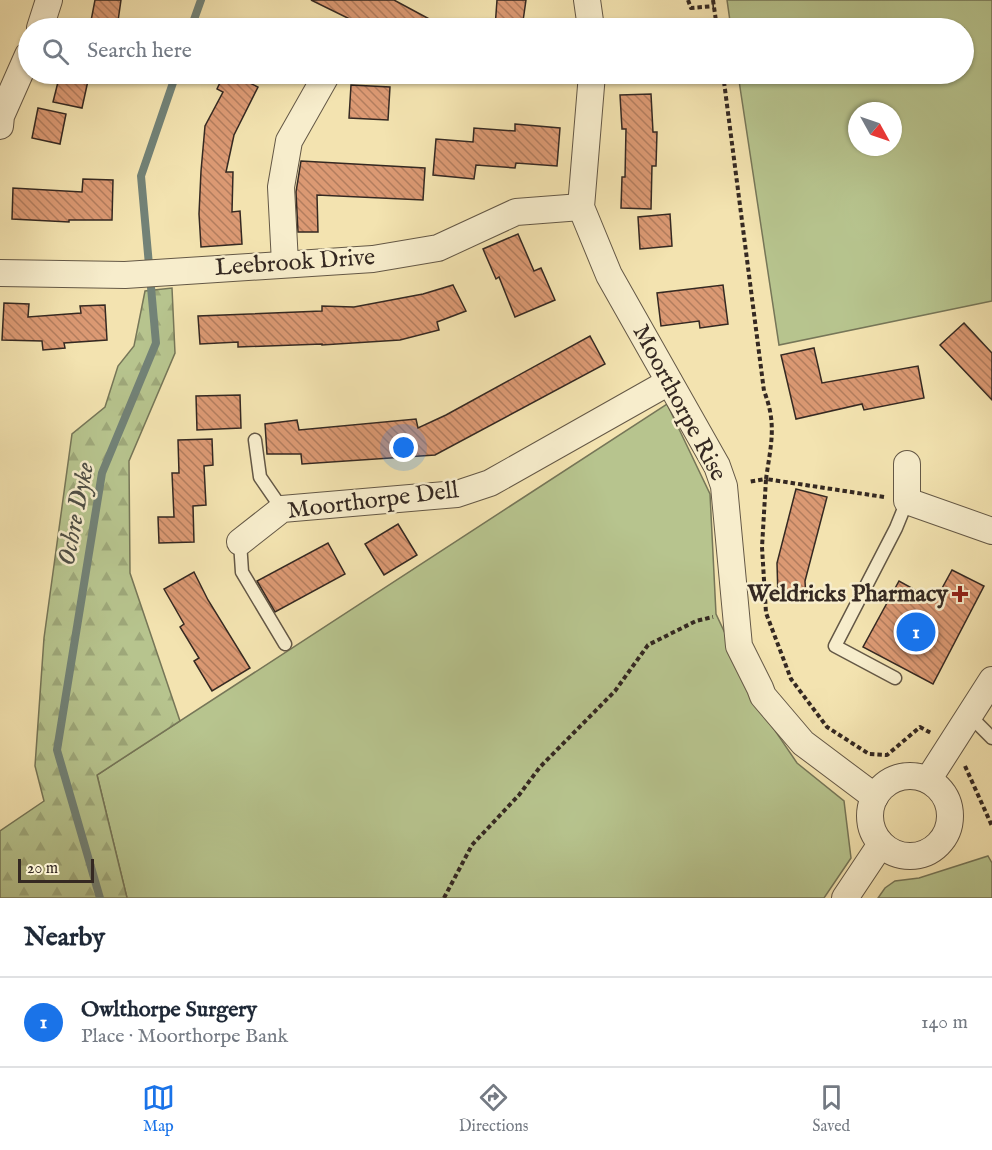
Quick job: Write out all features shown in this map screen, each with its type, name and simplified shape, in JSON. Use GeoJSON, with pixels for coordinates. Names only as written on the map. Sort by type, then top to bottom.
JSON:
{"type":"FeatureCollection","features":[{"type":"Feature","properties":{"kind":"street"},"geometry":{"type":"LineString","coordinates":[[43,18],[49,0]]}},
{"type":"Feature","properties":{"kind":"street"},"geometry":{"type":"LineString","coordinates":[[587,0],[590,18]]}},
{"type":"Feature","properties":{"kind":"street"},"geometry":{"type":"LineString","coordinates":[[0,119],[18,78]]}},
{"type":"Feature","properties":{"kind":"street"},"geometry":{"type":"LineString","coordinates":[[285,263],[282,187],[289,141],[321,84]]}},
{"type":"Feature","properties":{"kind":"street","name":"Moorthorpe Rise"},"geometry":{"type":"LineString","coordinates":[[591,84],[581,207],[609,274],[717,466],[724,486],[739,646],[763,696],[803,743],[875,797]]}},
{"type":"Feature","properties":{"kind":"street","name":"Leebrook Drive"},"geometry":{"type":"LineString","coordinates":[[0,273],[125,275],[373,259],[438,248],[516,213],[581,207]]}},
{"type":"Feature","properties":{"kind":"street","name":"Moorthorpe Dell"},"geometry":{"type":"LineString","coordinates":[[240,542],[282,509],[457,494],[490,483],[669,382]]}},
{"type":"Feature","properties":{"kind":"street"},"geometry":{"type":"LineString","coordinates":[[907,464],[907,501],[992,531]]}},
{"type":"Feature","properties":{"kind":"street"},"geometry":{"type":"LineString","coordinates":[[928,780],[992,680]]}},
{"type":"Feature","properties":{"kind":"street"},"geometry":{"type":"LineString","coordinates":[[915,776],[928,780],[939,788],[947,801],[950,815],[948,829],[941,841],[930,850],[908,856],[894,853],[881,843],[873,832],[870,819],[875,797],[884,786],[896,779],[915,776]]}},
{"type":"Feature","properties":{"kind":"street"},"geometry":{"type":"LineString","coordinates":[[845,898],[881,843]]}},
{"type":"Feature","properties":{"kind":"lane"},"geometry":{"type":"LineString","coordinates":[[255,440],[260,477],[282,509]]}},
{"type":"Feature","properties":{"kind":"lane"},"geometry":{"type":"LineString","coordinates":[[895,678],[835,646],[896,528],[907,501]]}},
{"type":"Feature","properties":{"kind":"lane"},"geometry":{"type":"LineString","coordinates":[[240,542],[242,573],[285,645]]}},
{"type":"Feature","properties":{"kind":"lane"},"geometry":{"type":"LineString","coordinates":[[969,715],[992,738]]}},
{"type":"Feature","properties":{"kind":"path"},"geometry":{"type":"LineString","coordinates":[[688,0],[691,8],[714,3],[716,18]]}},
{"type":"Feature","properties":{"kind":"path"},"geometry":{"type":"LineString","coordinates":[[724,84],[764,390],[771,408],[773,424],[766,479]]}},
{"type":"Feature","properties":{"kind":"path"},"geometry":{"type":"LineString","coordinates":[[724,486],[766,479],[907,501]]}},
{"type":"Feature","properties":{"kind":"path"},"geometry":{"type":"LineString","coordinates":[[444,898],[472,845],[519,795],[540,767],[615,691],[648,645],[696,621],[735,612]]}},
{"type":"Feature","properties":{"kind":"path"},"geometry":{"type":"LineString","coordinates":[[950,744],[969,771],[992,826]]}},
{"type":"Feature","properties":{"kind":"green space"},"geometry":{"type":"Polygon","coordinates":[[[727,0],[992,0],[992,301],[779,345],[740,84],[974,84],[974,18],[730,18],[727,0]]]}},
{"type":"Feature","properties":{"kind":"green space"},"geometry":{"type":"Polygon","coordinates":[[[172,288],[175,353],[129,461],[130,573],[180,721],[97,775],[127,898],[0,898],[0,831],[44,801],[35,766],[44,638],[72,434],[105,407],[118,366],[134,346],[145,291],[172,288]]]}},
{"type":"Feature","properties":{"kind":"green space"},"geometry":{"type":"Polygon","coordinates":[[[667,404],[710,494],[716,614],[761,710],[797,763],[844,801],[851,858],[824,898],[127,898],[97,775],[667,404]]]}},
{"type":"Feature","properties":{"kind":"green space"},"geometry":{"type":"Polygon","coordinates":[[[988,856],[992,863],[992,898],[878,898],[885,888],[895,881],[919,878],[988,856]]]}},
{"type":"Feature","properties":{"kind":"building"},"geometry":{"type":"Polygon","coordinates":[[[95,0],[121,0],[118,18],[92,18],[95,0]]]}},
{"type":"Feature","properties":{"kind":"building"},"geometry":{"type":"Polygon","coordinates":[[[311,0],[394,0],[427,18],[348,18],[311,0]]]}},
{"type":"Feature","properties":{"kind":"building"},"geometry":{"type":"Polygon","coordinates":[[[497,0],[526,0],[523,18],[496,18],[497,0]]]}},
{"type":"Feature","properties":{"kind":"building"},"geometry":{"type":"Polygon","coordinates":[[[58,84],[87,84],[82,108],[53,102],[58,84]]]}},
{"type":"Feature","properties":{"kind":"building"},"geometry":{"type":"Polygon","coordinates":[[[219,84],[252,84],[258,87],[234,135],[226,172],[233,172],[232,212],[240,211],[242,244],[201,247],[199,214],[205,126],[223,92],[217,89],[219,84]]]}},
{"type":"Feature","properties":{"kind":"building"},"geometry":{"type":"Polygon","coordinates":[[[351,85],[390,87],[388,120],[349,118],[351,85]]]}},
{"type":"Feature","properties":{"kind":"building"},"geometry":{"type":"Polygon","coordinates":[[[651,94],[653,132],[657,132],[656,166],[652,166],[651,209],[621,208],[622,177],[625,177],[626,129],[622,129],[620,95],[651,94]]]}},
{"type":"Feature","properties":{"kind":"building"},"geometry":{"type":"Polygon","coordinates":[[[38,108],[66,114],[60,144],[32,138],[38,108]]]}},
{"type":"Feature","properties":{"kind":"building"},"geometry":{"type":"Polygon","coordinates":[[[515,124],[560,128],[557,166],[516,163],[515,168],[476,165],[474,179],[433,175],[436,139],[473,142],[474,128],[515,131],[515,124]]]}},
{"type":"Feature","properties":{"kind":"building"},"geometry":{"type":"Polygon","coordinates":[[[301,161],[425,168],[423,200],[317,195],[318,232],[298,232],[296,192],[301,161]]]}},
{"type":"Feature","properties":{"kind":"building"},"geometry":{"type":"Polygon","coordinates":[[[83,179],[113,180],[112,220],[69,220],[69,222],[12,219],[13,188],[82,192],[83,179]]]}},
{"type":"Feature","properties":{"kind":"building"},"geometry":{"type":"Polygon","coordinates":[[[670,214],[672,246],[640,249],[638,217],[670,214]]]}},
{"type":"Feature","properties":{"kind":"building"},"geometry":{"type":"Polygon","coordinates":[[[518,234],[534,271],[541,268],[555,300],[515,317],[499,277],[496,279],[483,249],[518,234]]]}},
{"type":"Feature","properties":{"kind":"building"},"geometry":{"type":"Polygon","coordinates":[[[453,285],[466,311],[437,322],[439,330],[400,340],[238,347],[238,342],[200,344],[198,316],[322,311],[322,306],[354,307],[423,294],[453,285]]]}},
{"type":"Feature","properties":{"kind":"building"},"geometry":{"type":"Polygon","coordinates":[[[723,285],[728,324],[700,328],[699,321],[661,326],[657,293],[723,285]]]}},
{"type":"Feature","properties":{"kind":"building"},"geometry":{"type":"Polygon","coordinates":[[[4,303],[29,304],[28,317],[81,313],[80,306],[105,305],[107,340],[64,343],[65,348],[43,350],[42,341],[2,340],[4,303]]]}},
{"type":"Feature","properties":{"kind":"building"},"geometry":{"type":"Polygon","coordinates":[[[964,323],[992,353],[992,400],[940,345],[964,323]]]}},
{"type":"Feature","properties":{"kind":"building"},"geometry":{"type":"Polygon","coordinates":[[[590,336],[605,364],[435,455],[302,464],[301,454],[267,454],[265,424],[297,420],[299,430],[416,419],[418,428],[590,336]]]}},
{"type":"Feature","properties":{"kind":"building"},"geometry":{"type":"Polygon","coordinates":[[[814,348],[822,383],[918,366],[924,398],[864,410],[862,404],[796,419],[781,355],[814,348]]]}},
{"type":"Feature","properties":{"kind":"building"},"geometry":{"type":"Polygon","coordinates":[[[240,395],[241,428],[197,430],[196,396],[240,395]]]}},
{"type":"Feature","properties":{"kind":"building"},"geometry":{"type":"Polygon","coordinates":[[[212,439],[213,465],[204,466],[206,505],[193,506],[194,542],[159,543],[158,517],[174,517],[172,473],[179,473],[178,440],[212,439]]]}},
{"type":"Feature","properties":{"kind":"building"},"geometry":{"type":"Polygon","coordinates":[[[796,489],[827,497],[805,581],[806,598],[778,598],[777,563],[796,489]]]}},
{"type":"Feature","properties":{"kind":"building"},"geometry":{"type":"Polygon","coordinates":[[[398,524],[417,555],[384,575],[365,544],[398,524]]]}},
{"type":"Feature","properties":{"kind":"building"},"geometry":{"type":"Polygon","coordinates":[[[328,543],[345,574],[275,612],[257,581],[328,543]]]}},
{"type":"Feature","properties":{"kind":"building"},"geometry":{"type":"Polygon","coordinates":[[[952,570],[984,586],[933,684],[863,647],[899,581],[935,601],[952,570]]]}},
{"type":"Feature","properties":{"kind":"building"},"geometry":{"type":"Polygon","coordinates":[[[194,572],[208,600],[250,668],[212,691],[194,661],[199,658],[180,627],[184,624],[164,589],[194,572]]]}},
{"type":"Feature","properties":{"kind":"waterway","name":"Ochre Dyke"},"geometry":{"type":"LineString","coordinates":[[195,18],[201,0]]}},
{"type":"Feature","properties":{"kind":"waterway","name":"Ochre Dyke"},"geometry":{"type":"LineString","coordinates":[[100,898],[57,750],[102,473],[156,343],[141,176],[173,84]]}},
{"type":"Feature","properties":{"kind":"place","name":"Weldricks Pharmacy"},"geometry":{"type":"Point","coordinates":[960,594]}},
{"type":"Feature","properties":{"kind":"place","name":"Owlthorpe Surgery"},"geometry":{"type":"Point","coordinates":[916,632]}}]}
